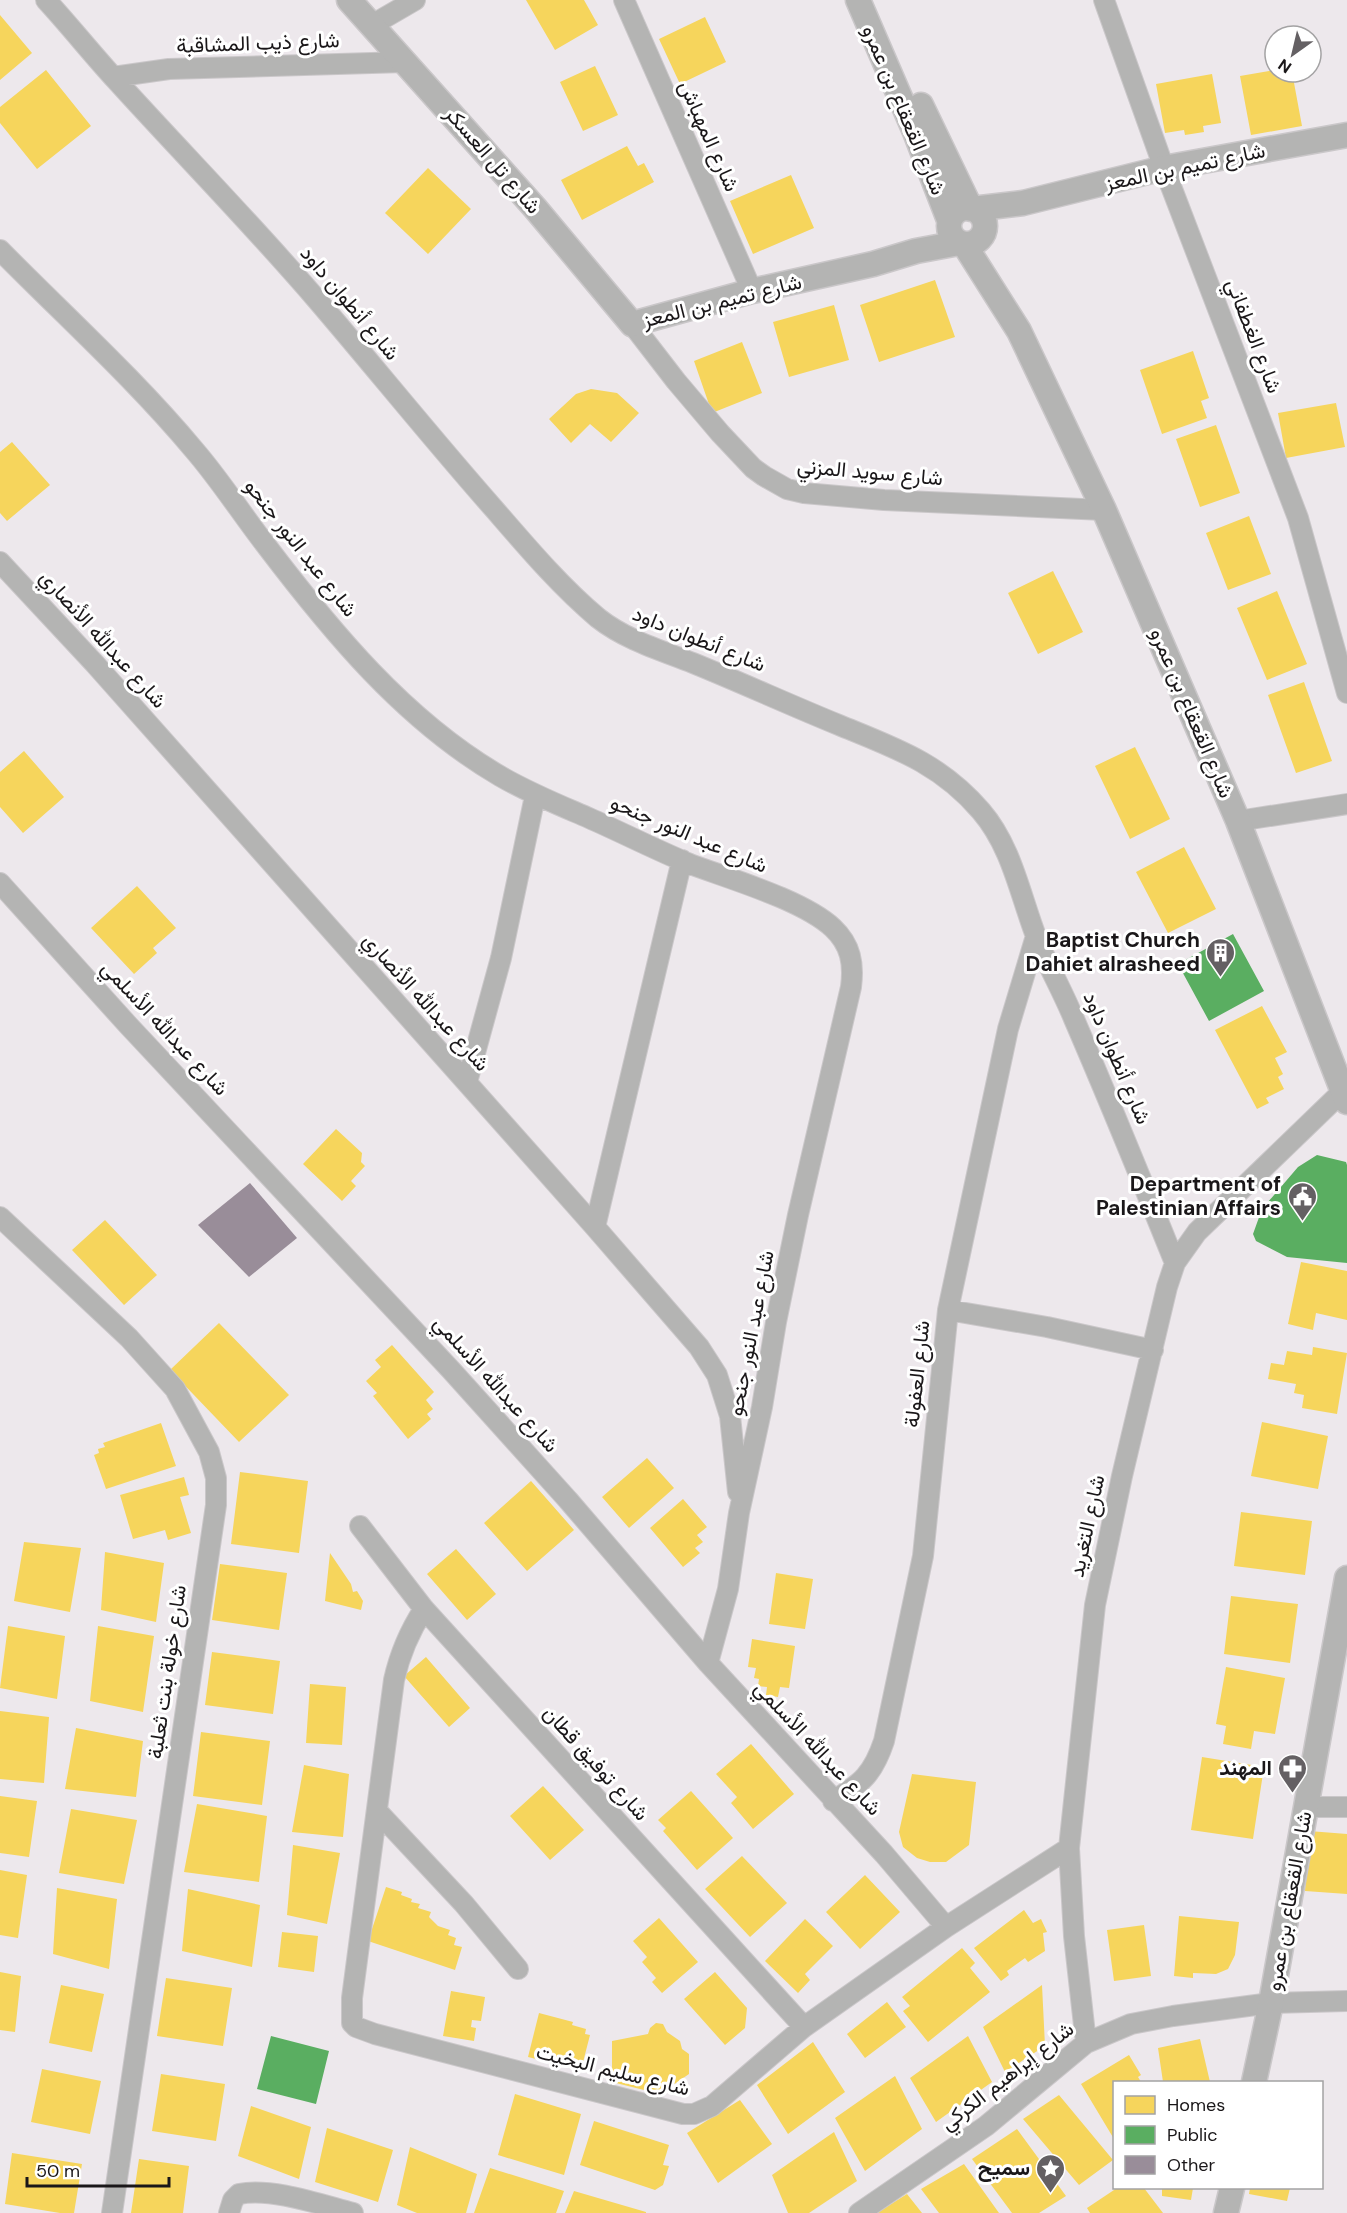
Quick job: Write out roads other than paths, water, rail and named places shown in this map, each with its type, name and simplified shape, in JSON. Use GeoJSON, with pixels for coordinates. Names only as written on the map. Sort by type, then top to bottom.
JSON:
{"type":"FeatureCollection","features":[{"type":"Feature","properties":{"kind":"street","name":"شارع أنطوان داود"},"geometry":{"type":"LineString","coordinates":[[46,0],[113,77],[310,292],[431,437],[566,589],[618,633],[758,689],[921,760],[964,792],[983,813],[998,834],[1008,856],[1036,936],[1070,1008],[1123,1132],[1175,1263]]}},
{"type":"Feature","properties":{"kind":"street","name":"شارع تل العسكر"},"geometry":{"type":"LineString","coordinates":[[349,0],[528,200],[632,324]]}},
{"type":"Feature","properties":{"kind":"street"},"geometry":{"type":"LineString","coordinates":[[372,25],[415,0]]}},
{"type":"Feature","properties":{"kind":"street","name":"شارع المهباش"},"geometry":{"type":"LineString","coordinates":[[624,0],[752,291]]}},
{"type":"Feature","properties":{"kind":"street","name":"شارع القعقاع بن عمرو"},"geometry":{"type":"LineString","coordinates":[[858,0],[915,132],[1019,331],[1104,510],[1238,820],[1344,1097]]}},
{"type":"Feature","properties":{"kind":"street","name":"شارع القعقاع بن عمرو"},"geometry":{"type":"LineString","coordinates":[[872,0],[966,227]]}},
{"type":"Feature","properties":{"kind":"street","name":"شارع الغطفاني"},"geometry":{"type":"LineString","coordinates":[[1104,0],[1164,168],[1298,518],[1347,693]]}},
{"type":"Feature","properties":{"kind":"street","name":"شارع ذيب المشاقبة"},"geometry":{"type":"LineString","coordinates":[[113,77],[169,69],[405,62]]}},
{"type":"Feature","properties":{"kind":"street","name":"شارع تميم بن المعز"},"geometry":{"type":"LineString","coordinates":[[632,324],[752,291],[873,264],[916,251],[1023,203],[1164,168],[1347,135]]}},
{"type":"Feature","properties":{"kind":"street","name":"شارع عبد النور جنحو"},"geometry":{"type":"LineString","coordinates":[[0,250],[160,408],[310,602],[368,669],[412,711],[449,741],[496,774],[535,796],[682,860],[804,909],[832,927],[846,943],[853,969],[851,987],[798,1215],[762,1407],[739,1513],[728,1589],[708,1663]]}},
{"type":"Feature","properties":{"kind":"street","name":"شارع سويد المزني"},"geometry":{"type":"LineString","coordinates":[[632,324],[676,381],[727,440],[764,476],[787,489],[804,493],[884,500],[1104,510]]}},
{"type":"Feature","properties":{"kind":"street","name":"شارع عبدالله الأنصاري"},"geometry":{"type":"LineString","coordinates":[[0,562],[95,664],[699,1347],[717,1375],[730,1416],[739,1513]]}},
{"type":"Feature","properties":{"kind":"street"},"geometry":{"type":"LineString","coordinates":[[467,1082],[501,958],[535,796]]}},
{"type":"Feature","properties":{"kind":"street"},"geometry":{"type":"LineString","coordinates":[[1238,820],[1347,804]]}},
{"type":"Feature","properties":{"kind":"street"},"geometry":{"type":"LineString","coordinates":[[595,1227],[682,860]]}},
{"type":"Feature","properties":{"kind":"street","name":"شارع عبدالله الأسلمي"},"geometry":{"type":"LineString","coordinates":[[0,883],[128,1025],[452,1370],[568,1500],[708,1663],[884,1854],[946,1927]]}},
{"type":"Feature","properties":{"kind":"street","name":"شارع العفولة"},"geometry":{"type":"LineString","coordinates":[[833,1801],[866,1778],[876,1762],[884,1741],[923,1556],[948,1310],[1008,1029],[1036,936]]}},
{"type":"Feature","properties":{"kind":"street","name":"شارع التغريد"},"geometry":{"type":"LineString","coordinates":[[1086,2043],[1074,1936],[1069,1848],[1095,1605],[1122,1476],[1175,1263],[1210,1219],[1344,1097]]}},
{"type":"Feature","properties":{"kind":"street","name":"شارع خولة بنت ثعلبة"},"geometry":{"type":"LineString","coordinates":[[0,1217],[129,1338],[175,1389],[209,1452],[216,1478],[216,1505],[112,2213]]}},
{"type":"Feature","properties":{"kind":"street"},"geometry":{"type":"LineString","coordinates":[[948,1310],[1047,1327],[1153,1350]]}},
{"type":"Feature","properties":{"kind":"street","name":"شارع توفيق قطان"},"geometry":{"type":"LineString","coordinates":[[360,1526],[424,1610],[804,2027]]}},
{"type":"Feature","properties":{"kind":"street","name":"شارع القعقاع بن عمرو"},"geometry":{"type":"LineString","coordinates":[[1254,2081],[1271,2003],[1347,1578]]}},
{"type":"Feature","properties":{"kind":"street","name":"شارع سليم البخيت"},"geometry":{"type":"LineString","coordinates":[[424,1610],[410,1631],[396,1668],[352,1998],[352,2023],[356,2026],[402,2042],[632,2102],[683,2114],[694,2114],[712,2106],[804,2027],[946,1927],[1069,1848]]}},
{"type":"Feature","properties":{"kind":"street"},"geometry":{"type":"LineString","coordinates":[[1306,1807],[1347,1807]]}},
{"type":"Feature","properties":{"kind":"street"},"geometry":{"type":"LineString","coordinates":[[378,1812],[464,1904],[518,1969]]}},
{"type":"Feature","properties":{"kind":"street","name":"شارع إبراهيم الكركي"},"geometry":{"type":"LineString","coordinates":[[859,2213],[986,2126],[1086,2043],[1131,2024],[1271,2003],[1347,2001]]}},
{"type":"Feature","properties":{"kind":"street"},"geometry":{"type":"LineString","coordinates":[[1226,2213],[1232,2189]]}},
{"type":"Feature","properties":{"kind":"street"},"geometry":{"type":"LineString","coordinates":[[229,2213],[233,2200],[239,2194],[254,2192],[303,2200],[353,2213]]}},
{"type":"Feature","properties":{"kind":"place","name":"Baptist Church Dahiet alrasheed"},"geometry":{"type":"Point","coordinates":[1221,978]}},
{"type":"Feature","properties":{"kind":"place","name":"Department of Palestinian Affairs"},"geometry":{"type":"Point","coordinates":[1302,1222]}},
{"type":"Feature","properties":{"kind":"place","name":"المهند"},"geometry":{"type":"Point","coordinates":[1293,1794]}},
{"type":"Feature","properties":{"kind":"place","name":"سميح"},"geometry":{"type":"Point","coordinates":[1051,2194]}}]}
